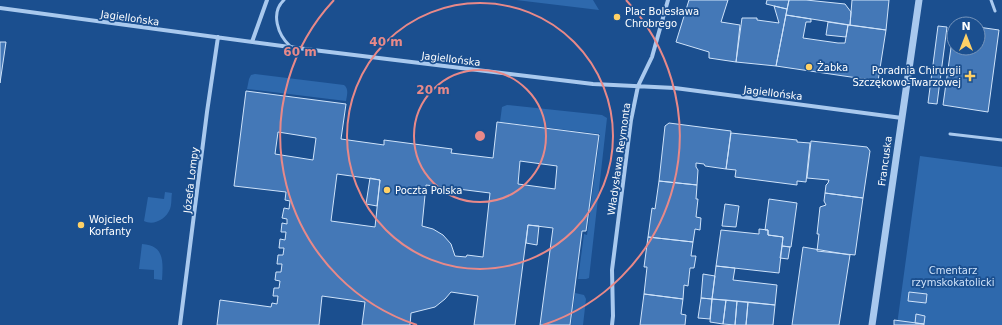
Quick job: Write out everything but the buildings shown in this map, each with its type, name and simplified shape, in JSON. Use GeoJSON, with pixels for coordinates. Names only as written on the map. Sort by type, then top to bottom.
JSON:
{"type":"FeatureCollection","features":[{"type":"Feature","properties":{"kind":"street"},"geometry":{"type":"LineString","coordinates":[[252,42],[267,0]]}},
{"type":"Feature","properties":{"kind":"street","name":"Władysława Reymonta"},"geometry":{"type":"LineString","coordinates":[[612,325],[612,270],[631,120],[638,86],[652,57],[668,0]]}},
{"type":"Feature","properties":{"kind":"street","name":"Francuska"},"geometry":{"type":"LineString","coordinates":[[872,325],[919,0]]}},
{"type":"Feature","properties":{"kind":"street","name":"Jagiellońska"},"geometry":{"type":"LineString","coordinates":[[0,8],[291,48],[593,84],[676,88],[902,118]]}},
{"type":"Feature","properties":{"kind":"street","name":"Józefa Lompy"},"geometry":{"type":"LineString","coordinates":[[180,325],[218,37]]}},
{"type":"Feature","properties":{"kind":"lane"},"geometry":{"type":"LineString","coordinates":[[284,0],[280,4],[276,17],[279,30],[284,40],[291,48]]}},
{"type":"Feature","properties":{"kind":"lane"},"geometry":{"type":"LineString","coordinates":[[991,0],[995,11]]}},
{"type":"Feature","properties":{"kind":"lane"},"geometry":{"type":"LineString","coordinates":[[950,134],[1002,140]]}},
{"type":"Feature","properties":{"kind":"green space"},"geometry":{"type":"Polygon","coordinates":[[[516,0],[593,0],[599,10],[516,0]]]}},
{"type":"Feature","properties":{"kind":"green space"},"geometry":{"type":"Polygon","coordinates":[[[255,74],[344,85],[347,90],[346,101],[247,89],[251,75],[255,74]]]}},
{"type":"Feature","properties":{"kind":"green space"},"geometry":{"type":"Polygon","coordinates":[[[507,105],[602,115],[607,118],[589,278],[578,279],[584,234],[587,235],[600,134],[500,122],[502,107],[507,105]]]}},
{"type":"Feature","properties":{"kind":"green space","name":"Cmentarz rzymskokatolicki"},"geometry":{"type":"Polygon","coordinates":[[[920,156],[1002,167],[1002,325],[897,325],[920,156]]]}},
{"type":"Feature","properties":{"kind":"green space"},"geometry":{"type":"Polygon","coordinates":[[[165,192],[172,193],[170,209],[166,216],[159,221],[152,223],[144,221],[148,197],[164,199],[165,192]]]}},
{"type":"Feature","properties":{"kind":"green space"},"geometry":{"type":"Polygon","coordinates":[[[142,244],[150,245],[159,251],[163,267],[162,280],[154,279],[154,270],[139,269],[142,244]]]}},
{"type":"Feature","properties":{"kind":"green space"},"geometry":{"type":"Polygon","coordinates":[[[575,293],[584,295],[586,299],[583,325],[571,325],[575,293]]]}},
{"type":"Feature","properties":{"kind":"place","name":"Plac Bolesława Chrobrego"},"geometry":{"type":"Point","coordinates":[617,17]}},
{"type":"Feature","properties":{"kind":"place","name":"Żabka"},"geometry":{"type":"Point","coordinates":[809,67]}},
{"type":"Feature","properties":{"kind":"place","name":"Poradnia Chirurgii Szczękowo-Twarzowej"},"geometry":{"type":"Point","coordinates":[970,76]}},
{"type":"Feature","properties":{"kind":"place","name":"Poczta Polska"},"geometry":{"type":"Point","coordinates":[387,190]}},
{"type":"Feature","properties":{"kind":"place","name":"Wojciech Korfanty"},"geometry":{"type":"Point","coordinates":[81,225]}}]}
